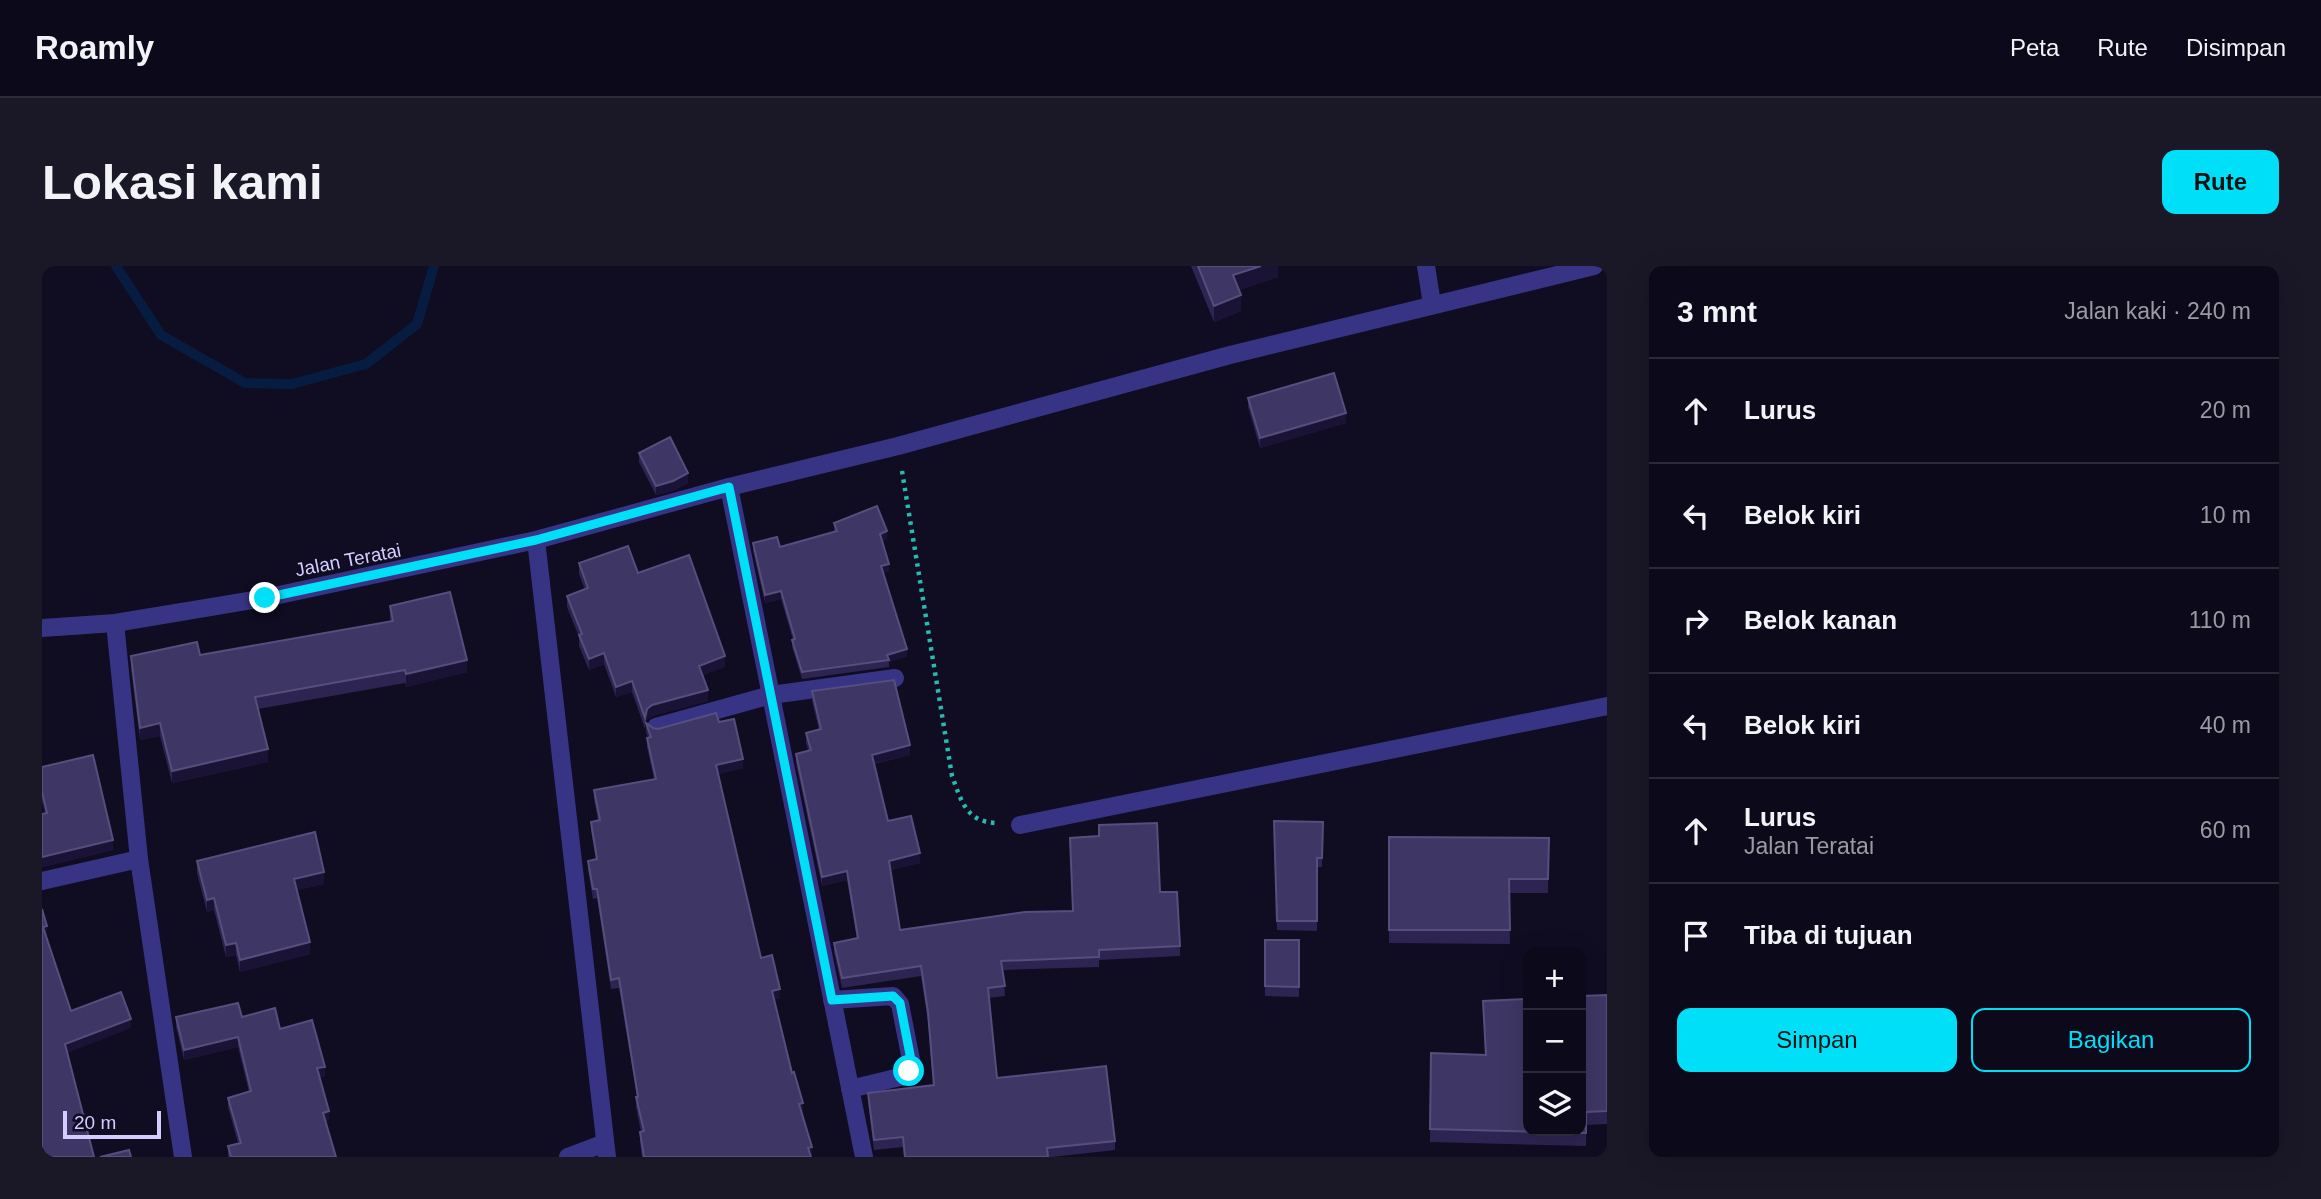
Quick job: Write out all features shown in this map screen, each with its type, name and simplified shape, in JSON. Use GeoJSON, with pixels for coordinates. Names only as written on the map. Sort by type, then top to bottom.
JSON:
{"type":"FeatureCollection","features":[{"type":"Feature","properties":{"kind":"street"},"geometry":{"type":"LineString","coordinates":[[1426,266],[1432,304]]}},
{"type":"Feature","properties":{"kind":"street","name":"Jalan Teratai"},"geometry":{"type":"LineString","coordinates":[[42,628],[115,623],[265,598],[536,540],[729,487],[898,446],[1183,367],[1594,266]]}},
{"type":"Feature","properties":{"kind":"street"},"geometry":{"type":"LineString","coordinates":[[729,487],[864,1157]]}},
{"type":"Feature","properties":{"kind":"street"},"geometry":{"type":"LineString","coordinates":[[536,540],[606,1150],[568,1157]]}},
{"type":"Feature","properties":{"kind":"street"},"geometry":{"type":"LineString","coordinates":[[115,623],[139,859],[183,1157]]}},
{"type":"Feature","properties":{"kind":"street"},"geometry":{"type":"LineString","coordinates":[[656,727],[771,695],[895,678]]}},
{"type":"Feature","properties":{"kind":"street"},"geometry":{"type":"LineString","coordinates":[[1020,825],[1607,706]]}},
{"type":"Feature","properties":{"kind":"street"},"geometry":{"type":"LineString","coordinates":[[42,881],[139,859]]}},
{"type":"Feature","properties":{"kind":"street"},"geometry":{"type":"LineString","coordinates":[[832,1000],[883,995],[893,996],[900,1003],[912,1065],[909,1071],[904,1076],[850,1090]]}},
{"type":"Feature","properties":{"kind":"path"},"geometry":{"type":"LineString","coordinates":[[898,446],[952,776],[962,803],[982,823],[1020,825]]}},
{"type":"Feature","properties":{"kind":"building"},"geometry":{"type":"Polygon","coordinates":[[[1198,266],[1261,266],[1233,275],[1241,295],[1214,306],[1198,266]]]}},
{"type":"Feature","properties":{"kind":"building"},"geometry":{"type":"Polygon","coordinates":[[[1334,373],[1346,413],[1260,438],[1248,398],[1334,373]]]}},
{"type":"Feature","properties":{"kind":"building"},"geometry":{"type":"Polygon","coordinates":[[[670,437],[688,473],[656,486],[639,453],[670,437]]]}},
{"type":"Feature","properties":{"kind":"building"},"geometry":{"type":"Polygon","coordinates":[[[877,506],[887,531],[880,534],[889,564],[881,566],[907,649],[887,655],[889,660],[802,672],[781,591],[765,595],[753,543],[777,537],[780,547],[837,531],[834,523],[877,506]]]}},
{"type":"Feature","properties":{"kind":"building"},"geometry":{"type":"Polygon","coordinates":[[[628,546],[638,573],[689,555],[725,656],[699,666],[708,690],[652,705],[647,709],[645,718],[632,681],[616,687],[604,653],[589,659],[567,596],[588,588],[579,563],[628,546]]]}},
{"type":"Feature","properties":{"kind":"building"},"geometry":{"type":"Polygon","coordinates":[[[450,592],[467,660],[406,674],[405,670],[255,697],[268,749],[172,771],[160,723],[140,728],[131,656],[197,642],[200,655],[393,621],[390,606],[450,592]]]}},
{"type":"Feature","properties":{"kind":"building"},"geometry":{"type":"Polygon","coordinates":[[[894,680],[910,745],[872,755],[888,821],[911,816],[920,853],[889,861],[900,930],[1025,912],[1073,911],[1070,838],[1099,836],[1099,825],[1157,823],[1160,892],[1177,892],[1180,946],[1099,950],[1099,957],[1001,961],[1005,986],[988,988],[997,1078],[1106,1066],[1115,1141],[1047,1148],[1048,1157],[905,1157],[903,1137],[874,1140],[868,1093],[934,1085],[921,966],[842,978],[834,943],[858,938],[847,871],[822,877],[796,754],[811,750],[806,733],[821,729],[812,691],[894,680]]]}},
{"type":"Feature","properties":{"kind":"building"},"geometry":{"type":"Polygon","coordinates":[[[716,713],[719,722],[734,719],[743,759],[716,765],[761,958],[772,955],[780,989],[772,991],[792,1073],[794,1072],[803,1103],[799,1104],[812,1147],[808,1148],[811,1157],[644,1157],[640,1132],[644,1131],[636,1097],[619,978],[611,980],[597,889],[593,889],[588,861],[597,859],[591,822],[600,820],[594,790],[656,779],[647,738],[651,737],[646,723],[658,729],[716,713]]]}},
{"type":"Feature","properties":{"kind":"building"},"geometry":{"type":"Polygon","coordinates":[[[93,755],[113,840],[42,857],[42,814],[47,813],[42,792],[42,767],[93,755]]]}},
{"type":"Feature","properties":{"kind":"building"},"geometry":{"type":"Polygon","coordinates":[[[1274,821],[1323,822],[1322,858],[1317,858],[1317,921],[1277,921],[1274,821]]]}},
{"type":"Feature","properties":{"kind":"building"},"geometry":{"type":"Polygon","coordinates":[[[315,832],[324,872],[294,879],[310,942],[240,960],[236,943],[226,945],[214,898],[207,900],[197,861],[315,832]]]}},
{"type":"Feature","properties":{"kind":"building"},"geometry":{"type":"Polygon","coordinates":[[[1389,837],[1549,838],[1548,879],[1509,879],[1510,930],[1389,930],[1389,837]]]}},
{"type":"Feature","properties":{"kind":"building"},"geometry":{"type":"Polygon","coordinates":[[[42,909],[47,926],[43,927],[71,1011],[121,992],[131,1019],[65,1044],[94,1157],[42,1157],[42,909]]]}},
{"type":"Feature","properties":{"kind":"building"},"geometry":{"type":"Polygon","coordinates":[[[1265,940],[1299,940],[1299,987],[1265,986],[1265,940]]]}},
{"type":"Feature","properties":{"kind":"building"},"geometry":{"type":"Polygon","coordinates":[[[1607,995],[1607,1111],[1586,1112],[1586,996],[1607,995]]]}},
{"type":"Feature","properties":{"kind":"building"},"geometry":{"type":"Polygon","coordinates":[[[1523,999],[1523,1131],[1430,1129],[1431,1053],[1486,1055],[1483,1001],[1523,999]]]}},
{"type":"Feature","properties":{"kind":"building"},"geometry":{"type":"Polygon","coordinates":[[[238,1003],[242,1017],[275,1008],[280,1029],[312,1020],[325,1067],[317,1068],[329,1111],[323,1113],[336,1157],[231,1157],[228,1146],[241,1143],[228,1098],[251,1091],[238,1037],[184,1050],[176,1017],[238,1003]]]}},
{"type":"Feature","properties":{"kind":"building"},"geometry":{"type":"Polygon","coordinates":[[[129,1150],[131,1157],[100,1157],[129,1150]]]}},
{"type":"Feature","properties":{"kind":"waterway"},"geometry":{"type":"LineString","coordinates":[[116,266],[161,335],[245,383],[292,384],[366,364],[417,324],[434,266]]}},
{"type":"Feature","properties":{"kind":"route"},"geometry":{"type":"LineString","coordinates":[[265,598],[536,540],[729,487],[832,1000],[893,996],[900,1003],[912,1065],[909,1071]]}}]}
